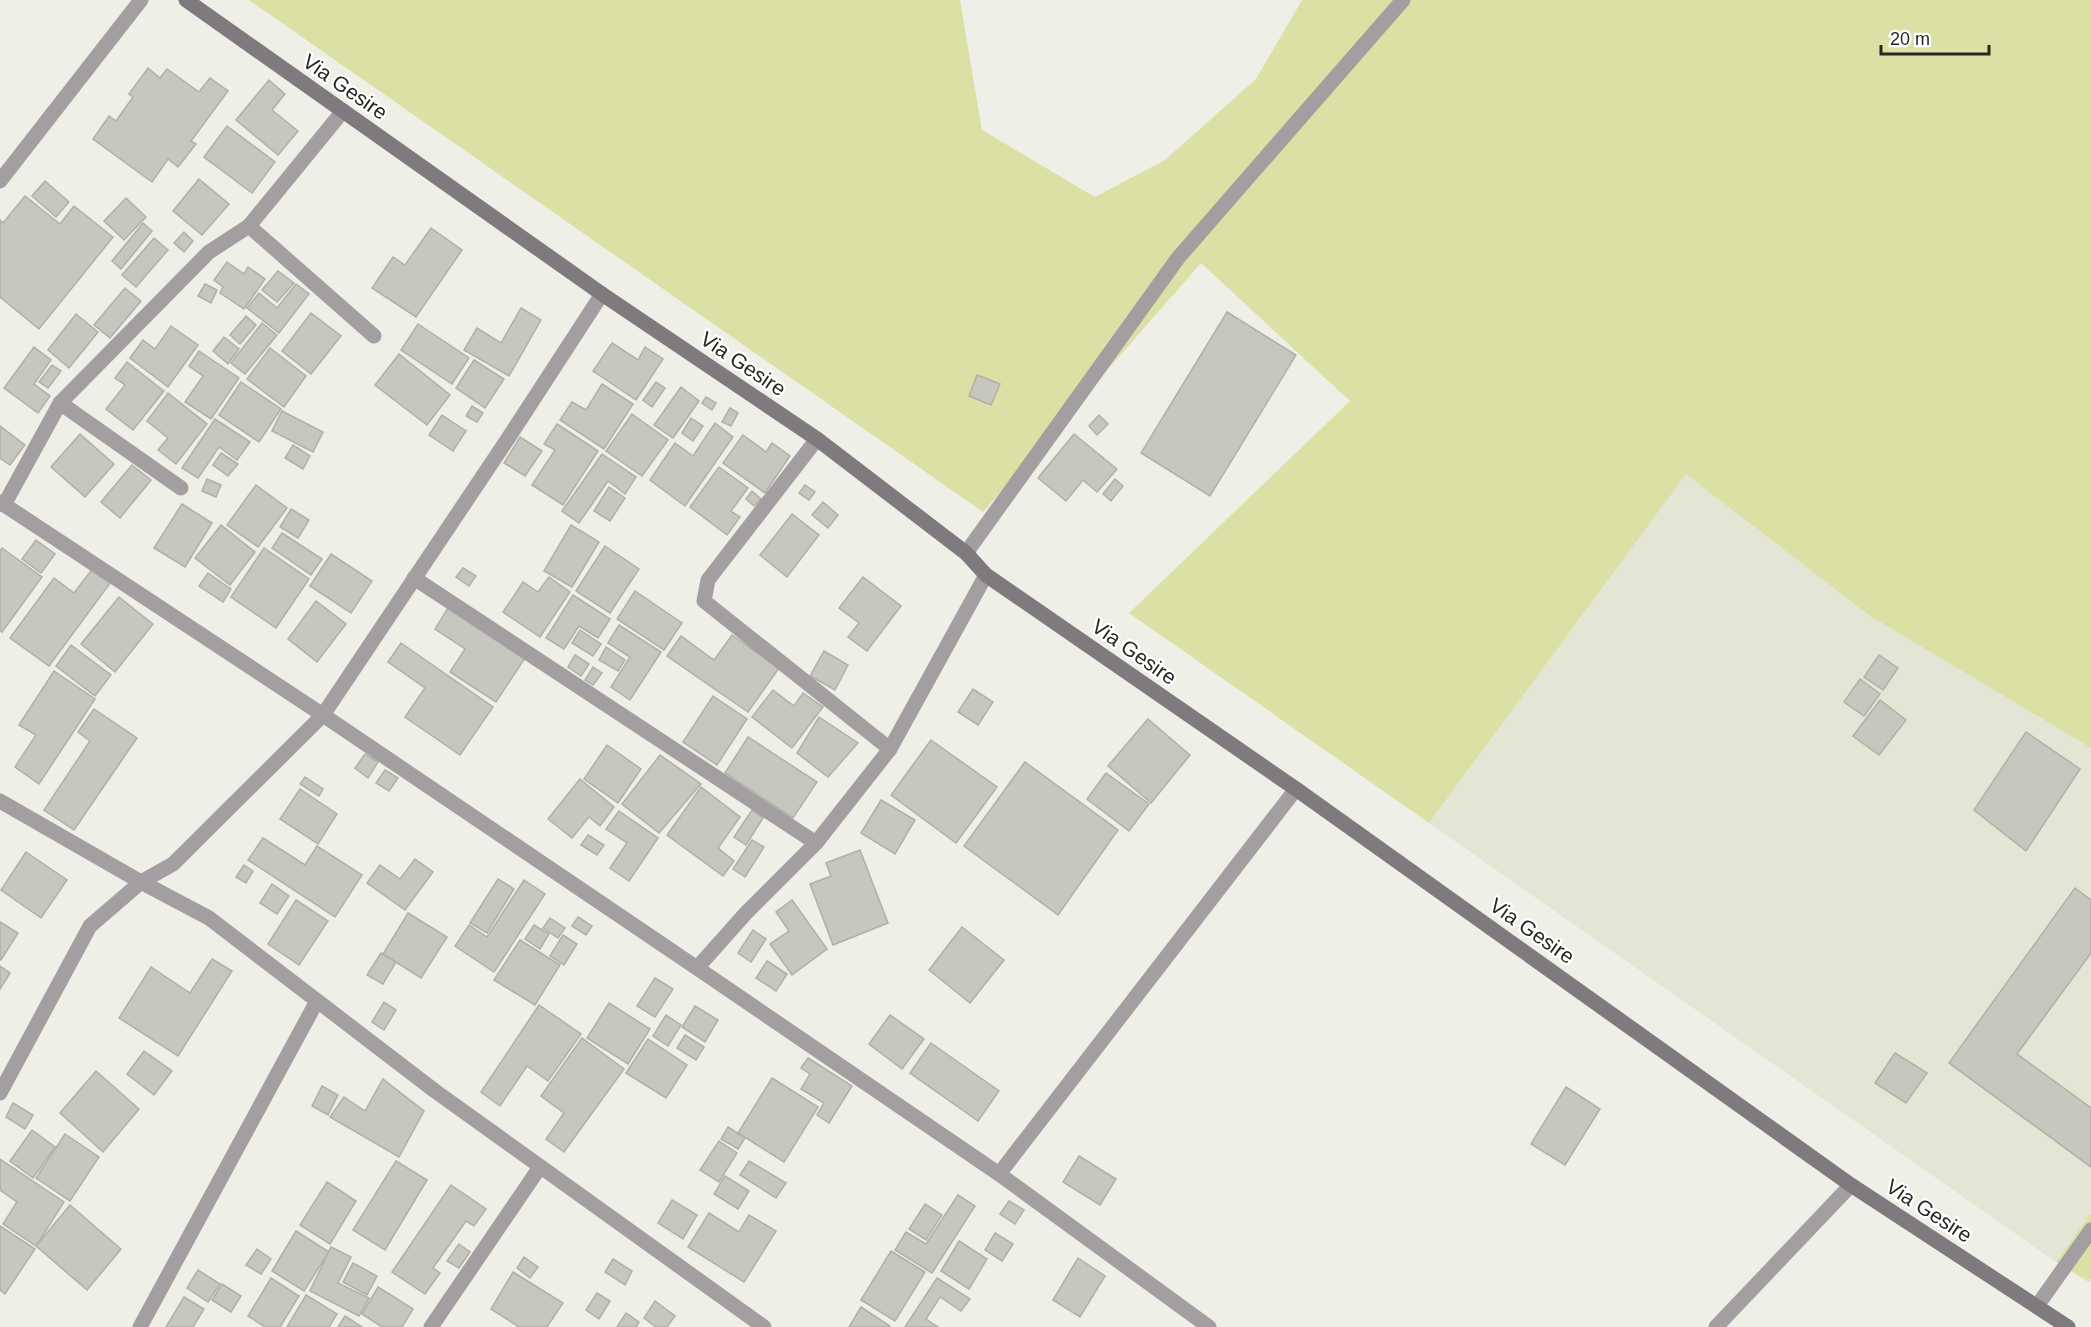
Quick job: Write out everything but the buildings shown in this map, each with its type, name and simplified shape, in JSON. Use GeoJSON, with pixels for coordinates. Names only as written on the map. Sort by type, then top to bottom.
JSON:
{"type":"FeatureCollection","features":[{"type":"Feature","properties":{"kind":"main road","name":"Via Gesire"},"geometry":{"type":"LineString","coordinates":[[186,0],[602,294],[817,440],[966,553],[986,575],[1296,789],[1851,1185],[2068,1327]]}},
{"type":"Feature","properties":{"kind":"street"},"geometry":{"type":"LineString","coordinates":[[2,173],[141,0]]}},
{"type":"Feature","properties":{"kind":"street"},"geometry":{"type":"LineString","coordinates":[[966,553],[1178,258],[1403,0]]}},
{"type":"Feature","properties":{"kind":"street"},"geometry":{"type":"LineString","coordinates":[[343,111],[249,226],[209,252],[60,403],[2,503],[322,715],[999,1174],[1209,1327]]}},
{"type":"Feature","properties":{"kind":"street"},"geometry":{"type":"LineString","coordinates":[[249,226],[374,336]]}},
{"type":"Feature","properties":{"kind":"street"},"geometry":{"type":"LineString","coordinates":[[0,1093],[90,927],[141,882],[173,864],[322,715],[602,294]]}},
{"type":"Feature","properties":{"kind":"street"},"geometry":{"type":"LineString","coordinates":[[60,403],[181,488]]}},
{"type":"Feature","properties":{"kind":"street"},"geometry":{"type":"LineString","coordinates":[[817,440],[708,580],[704,601],[890,749]]}},
{"type":"Feature","properties":{"kind":"street"},"geometry":{"type":"LineString","coordinates":[[697,968],[746,913],[816,843],[890,749],[986,575]]}},
{"type":"Feature","properties":{"kind":"street"},"geometry":{"type":"LineString","coordinates":[[414,578],[816,843]]}},
{"type":"Feature","properties":{"kind":"street"},"geometry":{"type":"LineString","coordinates":[[999,1174],[1296,789]]}},
{"type":"Feature","properties":{"kind":"street"},"geometry":{"type":"LineString","coordinates":[[0,801],[141,882],[209,918],[435,1091],[764,1327]]}},
{"type":"Feature","properties":{"kind":"street"},"geometry":{"type":"LineString","coordinates":[[140,1327],[317,1002]]}},
{"type":"Feature","properties":{"kind":"street"},"geometry":{"type":"LineString","coordinates":[[431,1327],[540,1167]]}},
{"type":"Feature","properties":{"kind":"street"},"geometry":{"type":"LineString","coordinates":[[1716,1327],[1851,1185]]}},
{"type":"Feature","properties":{"kind":"street"},"geometry":{"type":"LineString","coordinates":[[2037,1306],[2091,1230]]}},
{"type":"Feature","properties":{"kind":"shaded area"},"geometry":{"type":"Polygon","coordinates":[[[1686,473],[1870,616],[2091,748],[2091,1213],[2056,1262],[1429,823],[1686,473]]]}},
{"type":"Feature","properties":{"kind":"green space"},"geometry":{"type":"Polygon","coordinates":[[[249,0],[960,0],[982,130],[1095,197],[1165,160],[1256,79],[1302,0],[2091,0],[2091,748],[1870,616],[1686,474],[1429,823],[1129,613],[1350,401],[1201,263],[983,512],[249,0]]]}},
{"type":"Feature","properties":{"kind":"green space"},"geometry":{"type":"Polygon","coordinates":[[[2091,1213],[2091,1279],[2089,1282],[2056,1262],[2091,1213]]]}}]}
